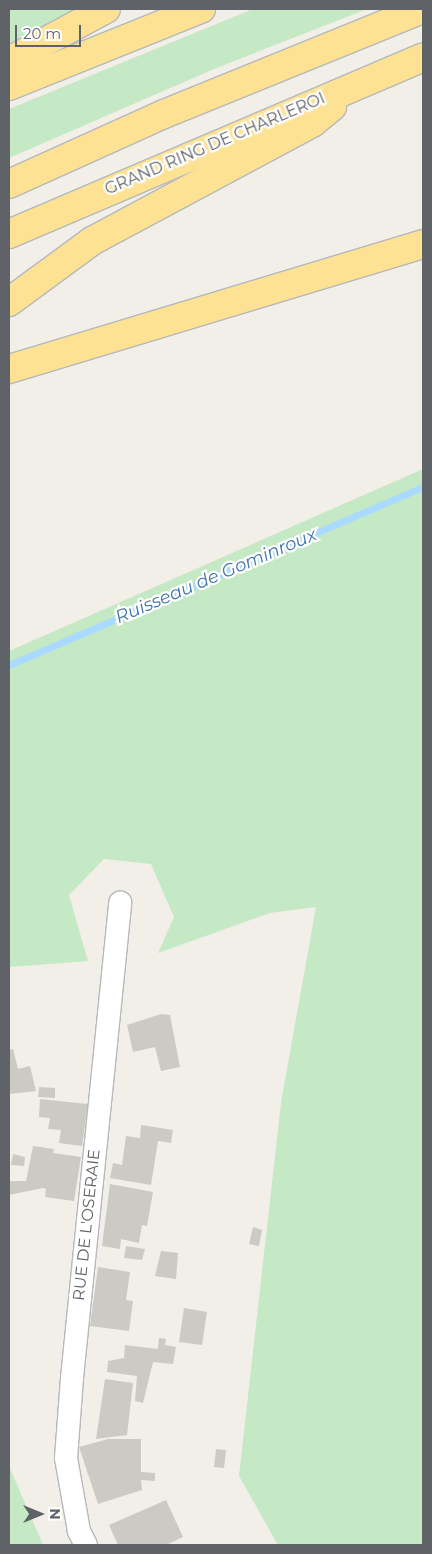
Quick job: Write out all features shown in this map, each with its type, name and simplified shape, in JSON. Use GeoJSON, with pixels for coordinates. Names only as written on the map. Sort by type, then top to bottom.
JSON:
{"type":"FeatureCollection","features":[{"type":"Feature","properties":{"kind":"highway"},"geometry":{"type":"LineString","coordinates":[[9,61],[106,9]]}},
{"type":"Feature","properties":{"kind":"highway"},"geometry":{"type":"LineString","coordinates":[[9,86],[201,9]]}},
{"type":"Feature","properties":{"kind":"highway"},"geometry":{"type":"LineString","coordinates":[[9,184],[164,114],[422,9]]}},
{"type":"Feature","properties":{"kind":"highway","name":"GRAND RING DE CHARLEROI"},"geometry":{"type":"LineString","coordinates":[[9,234],[423,57]]}},
{"type":"Feature","properties":{"kind":"highway"},"geometry":{"type":"LineString","coordinates":[[9,302],[92,241],[312,122],[366,80]]}},
{"type":"Feature","properties":{"kind":"highway"},"geometry":{"type":"LineString","coordinates":[[9,369],[423,244]]}},
{"type":"Feature","properties":{"kind":"street","name":"RUE DE L'OSERAIE"},"geometry":{"type":"LineString","coordinates":[[86,1545],[79,1531],[66,1458],[72,1378],[120,902]]}},
{"type":"Feature","properties":{"kind":"green space"},"geometry":{"type":"Polygon","coordinates":[[[9,9],[75,9],[9,46],[9,9]]]}},
{"type":"Feature","properties":{"kind":"green space"},"geometry":{"type":"Polygon","coordinates":[[[253,9],[367,9],[214,69],[9,158],[9,109],[253,9]]]}},
{"type":"Feature","properties":{"kind":"green space"},"geometry":{"type":"Polygon","coordinates":[[[423,469],[423,1545],[278,1545],[239,1476],[281,1103],[316,907],[270,913],[158,953],[174,917],[151,864],[104,859],[69,895],[88,961],[9,967],[9,651],[423,469]]]}},
{"type":"Feature","properties":{"kind":"green space"},"geometry":{"type":"Polygon","coordinates":[[[9,1466],[43,1545],[9,1545],[9,1466]]]}},
{"type":"Feature","properties":{"kind":"building"},"geometry":{"type":"Polygon","coordinates":[[[161,1014],[170,1015],[180,1067],[161,1071],[155,1047],[133,1052],[127,1025],[161,1014]]]}},
{"type":"Feature","properties":{"kind":"building"},"geometry":{"type":"Polygon","coordinates":[[[13,1049],[18,1069],[30,1066],[36,1091],[9,1094],[9,1050],[13,1049]]]}},
{"type":"Feature","properties":{"kind":"building"},"geometry":{"type":"Polygon","coordinates":[[[39,1087],[55,1088],[55,1098],[38,1097],[39,1087]]]}},
{"type":"Feature","properties":{"kind":"building"},"geometry":{"type":"Polygon","coordinates":[[[40,1099],[88,1104],[82,1146],[59,1143],[61,1130],[48,1129],[50,1118],[39,1117],[40,1099]]]}},
{"type":"Feature","properties":{"kind":"building"},"geometry":{"type":"Polygon","coordinates":[[[141,1125],[173,1130],[171,1143],[158,1141],[151,1185],[110,1178],[113,1163],[122,1165],[126,1136],[140,1138],[141,1125]]]}},
{"type":"Feature","properties":{"kind":"building"},"geometry":{"type":"Polygon","coordinates":[[[33,1146],[54,1149],[53,1153],[81,1157],[74,1201],[45,1197],[46,1189],[43,1188],[9,1195],[9,1181],[26,1181],[33,1146]]]}},
{"type":"Feature","properties":{"kind":"building"},"geometry":{"type":"Polygon","coordinates":[[[13,1154],[25,1157],[24,1166],[11,1165],[13,1154]]]}},
{"type":"Feature","properties":{"kind":"building"},"geometry":{"type":"Polygon","coordinates":[[[110,1184],[153,1192],[147,1226],[142,1225],[139,1243],[121,1239],[120,1249],[102,1246],[110,1184]]]}},
{"type":"Feature","properties":{"kind":"building"},"geometry":{"type":"Polygon","coordinates":[[[253,1227],[262,1230],[259,1246],[249,1244],[253,1227]]]}},
{"type":"Feature","properties":{"kind":"building"},"geometry":{"type":"Polygon","coordinates":[[[126,1246],[145,1249],[142,1260],[124,1258],[126,1246]]]}},
{"type":"Feature","properties":{"kind":"building"},"geometry":{"type":"Polygon","coordinates":[[[161,1251],[178,1253],[176,1279],[155,1276],[161,1251]]]}},
{"type":"Feature","properties":{"kind":"building"},"geometry":{"type":"Polygon","coordinates":[[[98,1267],[130,1272],[126,1300],[133,1301],[129,1331],[90,1326],[98,1267]]]}},
{"type":"Feature","properties":{"kind":"building"},"geometry":{"type":"Polygon","coordinates":[[[184,1308],[207,1312],[202,1345],[179,1342],[184,1308]]]}},
{"type":"Feature","properties":{"kind":"building"},"geometry":{"type":"Polygon","coordinates":[[[159,1338],[166,1339],[165,1345],[176,1347],[173,1364],[153,1362],[143,1403],[135,1401],[137,1376],[107,1372],[108,1361],[124,1358],[125,1345],[158,1349],[159,1338]]]}},
{"type":"Feature","properties":{"kind":"building"},"geometry":{"type":"Polygon","coordinates":[[[105,1379],[133,1383],[127,1435],[96,1439],[105,1379]]]}},
{"type":"Feature","properties":{"kind":"building"},"geometry":{"type":"Polygon","coordinates":[[[108,1439],[141,1439],[141,1472],[155,1473],[155,1481],[141,1480],[142,1490],[98,1504],[79,1447],[108,1439]]]}},
{"type":"Feature","properties":{"kind":"building"},"geometry":{"type":"Polygon","coordinates":[[[216,1449],[226,1450],[224,1468],[214,1467],[216,1449]]]}},
{"type":"Feature","properties":{"kind":"building"},"geometry":{"type":"Polygon","coordinates":[[[166,1500],[183,1537],[166,1545],[118,1545],[109,1525],[166,1500]]]}},
{"type":"Feature","properties":{"kind":"waterway","name":"Ruisseau de Gominroux"},"geometry":{"type":"LineString","coordinates":[[9,665],[423,487]]}}]}
